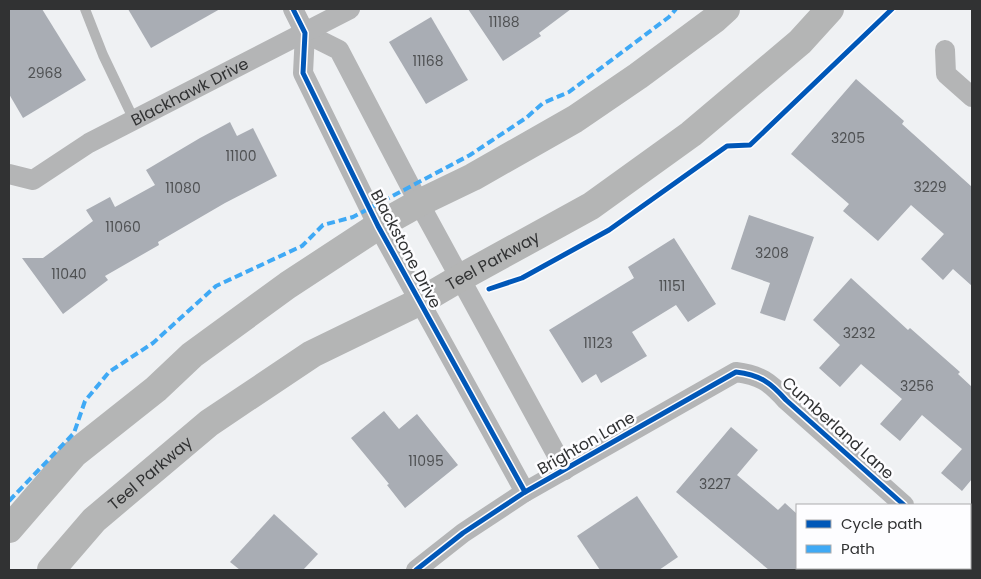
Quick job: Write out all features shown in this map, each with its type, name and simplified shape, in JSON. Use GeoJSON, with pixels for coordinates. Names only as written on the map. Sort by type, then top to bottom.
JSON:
{"type":"FeatureCollection","features":[{"type":"Feature","properties":{"kind":"main road"},"geometry":{"type":"LineString","coordinates":[[9,529],[74,454],[156,389],[192,355],[288,285],[378,226],[419,203],[473,177],[575,119],[638,76],[716,19],[726,9]]}},
{"type":"Feature","properties":{"kind":"main road","name":"Teel Parkway"},"geometry":{"type":"LineString","coordinates":[[51,570],[94,520],[209,423],[312,354],[419,302],[591,206],[692,134],[800,42],[830,9]]}},
{"type":"Feature","properties":{"kind":"street","name":"Blackstone Drive"},"geometry":{"type":"LineString","coordinates":[[293,9],[304,33],[303,73],[378,226],[525,492]]}},
{"type":"Feature","properties":{"kind":"street","name":"Blackhawk Drive"},"geometry":{"type":"LineString","coordinates":[[9,174],[33,180],[89,143],[350,9]]}},
{"type":"Feature","properties":{"kind":"street","name":"Blackstone Drive"},"geometry":{"type":"LineString","coordinates":[[304,33],[339,50],[419,203],[565,470]]}},
{"type":"Feature","properties":{"kind":"street"},"geometry":{"type":"LineString","coordinates":[[945,50],[946,74],[972,97]]}},
{"type":"Feature","properties":{"kind":"street","name":"Brighton Lane"},"geometry":{"type":"LineString","coordinates":[[416,570],[463,534],[525,492],[736,372],[752,374]]}},
{"type":"Feature","properties":{"kind":"street","name":"Cumberland Lane"},"geometry":{"type":"LineString","coordinates":[[752,374],[772,384],[786,400],[903,504]]}},
{"type":"Feature","properties":{"kind":"lane"},"geometry":{"type":"LineString","coordinates":[[85,9],[103,55],[134,120]]}},
{"type":"Feature","properties":{"kind":"building"},"geometry":{"type":"Polygon","coordinates":[[[9,9],[42,9],[86,80],[23,118],[9,94],[9,9]]]}},
{"type":"Feature","properties":{"kind":"building"},"geometry":{"type":"Polygon","coordinates":[[[128,9],[220,9],[151,48],[128,9]]]}},
{"type":"Feature","properties":{"kind":"building"},"geometry":{"type":"Polygon","coordinates":[[[468,9],[571,9],[539,33],[541,36],[503,61],[468,9]]]}},
{"type":"Feature","properties":{"kind":"building"},"geometry":{"type":"Polygon","coordinates":[[[431,17],[468,80],[426,104],[389,42],[431,17]]]}},
{"type":"Feature","properties":{"kind":"building"},"geometry":{"type":"Polygon","coordinates":[[[856,79],[904,121],[902,124],[972,187],[972,286],[953,269],[943,280],[921,259],[944,234],[911,205],[878,241],[843,211],[849,204],[791,154],[856,79]]]}},
{"type":"Feature","properties":{"kind":"building"},"geometry":{"type":"Polygon","coordinates":[[[230,122],[237,136],[253,128],[277,176],[225,203],[158,242],[159,245],[105,276],[108,280],[63,314],[22,258],[43,258],[93,221],[86,210],[110,197],[115,207],[155,185],[146,170],[230,122]]]}},
{"type":"Feature","properties":{"kind":"building"},"geometry":{"type":"Polygon","coordinates":[[[749,215],[814,237],[785,321],[760,313],[770,283],[731,269],[749,215]]]}},
{"type":"Feature","properties":{"kind":"building"},"geometry":{"type":"Polygon","coordinates":[[[674,238],[716,304],[688,322],[676,305],[632,332],[647,356],[601,383],[596,374],[582,383],[549,330],[634,278],[628,267],[674,238]]]}},
{"type":"Feature","properties":{"kind":"building"},"geometry":{"type":"Polygon","coordinates":[[[851,278],[908,330],[910,328],[960,372],[958,374],[972,387],[972,479],[962,491],[941,473],[962,449],[922,415],[900,441],[880,424],[902,399],[861,364],[840,387],[819,368],[840,345],[813,320],[851,278]]]}},
{"type":"Feature","properties":{"kind":"building"},"geometry":{"type":"Polygon","coordinates":[[[384,411],[399,429],[417,414],[458,465],[405,508],[387,485],[389,484],[351,438],[384,411]]]}},
{"type":"Feature","properties":{"kind":"building"},"geometry":{"type":"Polygon","coordinates":[[[731,427],[758,450],[737,475],[778,510],[785,503],[796,513],[797,570],[769,570],[676,492],[731,427]]]}},
{"type":"Feature","properties":{"kind":"building"},"geometry":{"type":"Polygon","coordinates":[[[637,496],[678,557],[659,570],[600,570],[577,536],[637,496]]]}},
{"type":"Feature","properties":{"kind":"building"},"geometry":{"type":"Polygon","coordinates":[[[274,514],[318,554],[303,570],[240,570],[230,562],[274,514]]]}},
{"type":"Feature","properties":{"kind":"marked path"},"geometry":{"type":"LineString","coordinates":[[9,501],[74,433],[85,401],[109,372],[153,343],[216,286],[302,246],[323,225],[353,217],[470,155],[526,118],[543,103],[569,92],[669,17],[676,9]]}},
{"type":"Feature","properties":{"kind":"cycle path"},"geometry":{"type":"LineString","coordinates":[[293,9],[305,33],[303,73],[378,226],[525,492]]}},
{"type":"Feature","properties":{"kind":"cycle path"},"geometry":{"type":"LineString","coordinates":[[489,289],[522,278],[609,230],[727,146],[750,145],[892,9]]}},
{"type":"Feature","properties":{"kind":"cycle path"},"geometry":{"type":"LineString","coordinates":[[416,570],[463,533],[525,492],[736,372],[758,377],[775,388],[903,504]]}}]}
